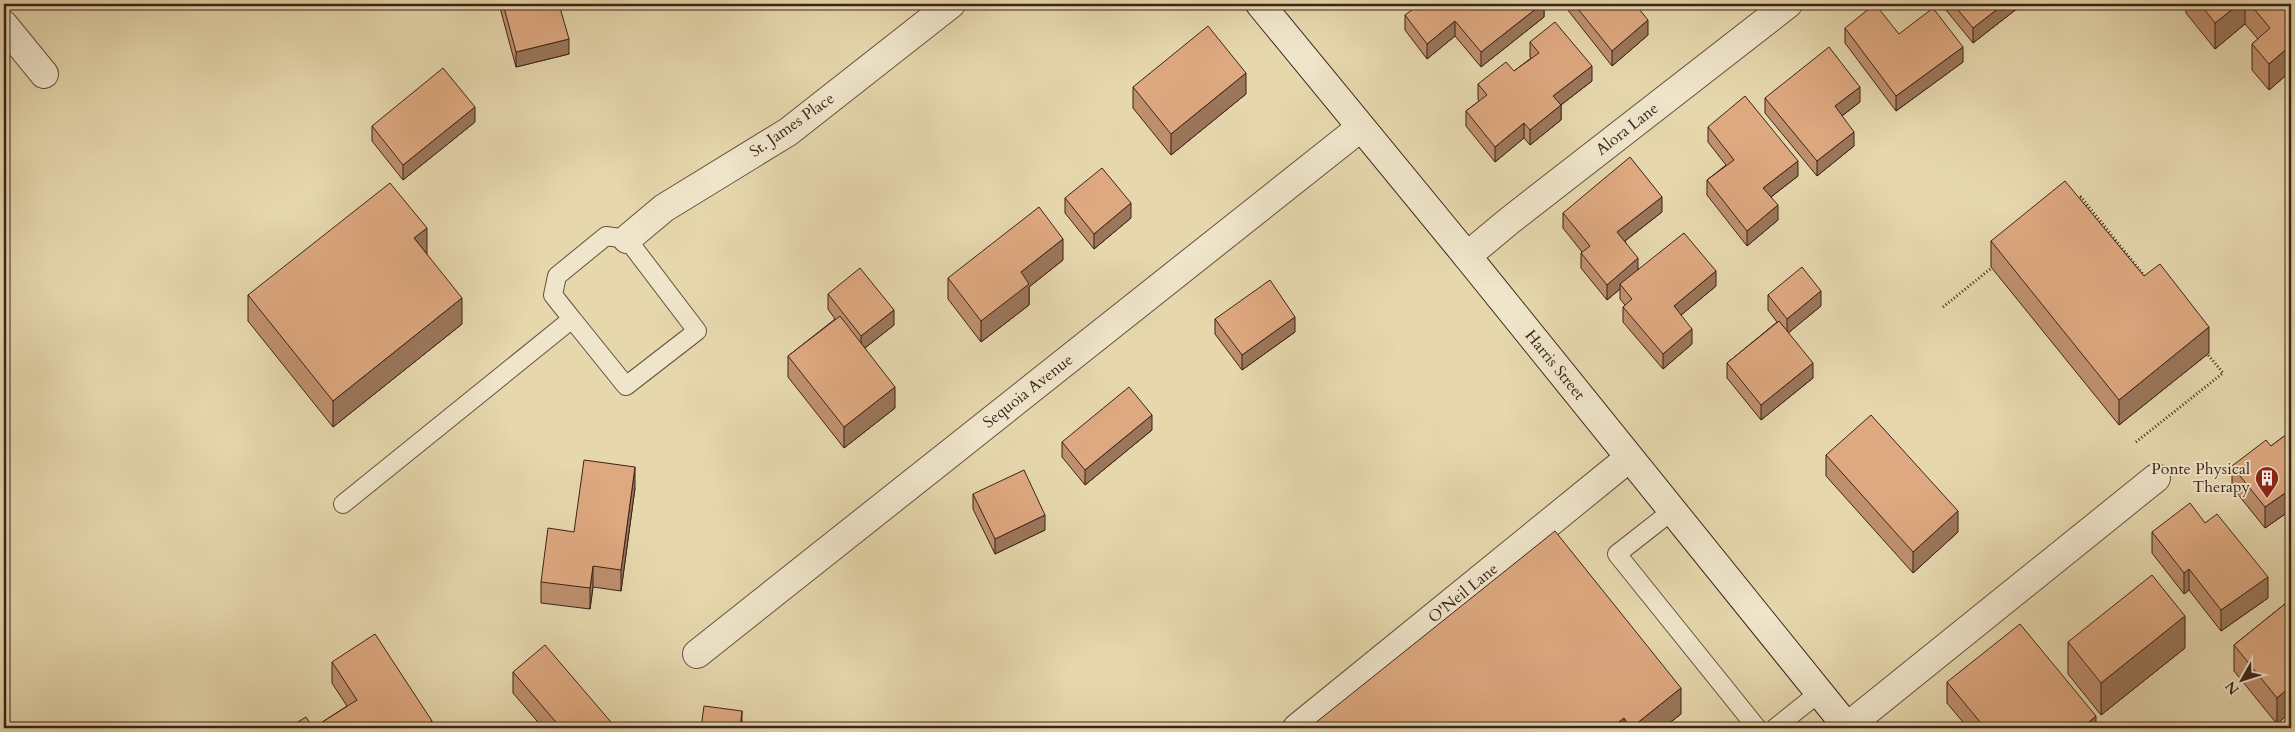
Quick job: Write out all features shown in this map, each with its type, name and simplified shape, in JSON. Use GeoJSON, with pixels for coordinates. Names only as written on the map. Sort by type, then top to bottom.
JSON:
{"type":"FeatureCollection","features":[{"type":"Feature","properties":{"kind":"street","name":"St. James Place"},"geometry":{"type":"LineString","coordinates":[[627,239],[664,208],[788,132],[951,4]]}},
{"type":"Feature","properties":{"kind":"street","name":"Harris Street"},"geometry":{"type":"LineString","coordinates":[[1260,4],[1467,256],[1848,727]]}},
{"type":"Feature","properties":{"kind":"street","name":"Alora Lane"},"geometry":{"type":"LineString","coordinates":[[1467,256],[1509,221],[1788,4]]}},
{"type":"Feature","properties":{"kind":"street"},"geometry":{"type":"LineString","coordinates":[[4,25],[44,74]]}},
{"type":"Feature","properties":{"kind":"street","name":"Sequoia Avenue"},"geometry":{"type":"LineString","coordinates":[[697,654],[1360,128]]}},
{"type":"Feature","properties":{"kind":"street","name":"O'Neil Lane"},"geometry":{"type":"LineString","coordinates":[[1297,728],[1630,458]]}},
{"type":"Feature","properties":{"kind":"street"},"geometry":{"type":"LineString","coordinates":[[1848,727],[2156,478]]}},
{"type":"Feature","properties":{"kind":"lane"},"geometry":{"type":"LineString","coordinates":[[606,236],[627,239],[697,330],[626,386],[572,319],[553,295],[557,276],[606,236]]}},
{"type":"Feature","properties":{"kind":"lane"},"geometry":{"type":"LineString","coordinates":[[343,504],[572,319]]}},
{"type":"Feature","properties":{"kind":"lane"},"geometry":{"type":"LineString","coordinates":[[1672,510],[1617,554],[1757,728]]}},
{"type":"Feature","properties":{"kind":"lane"},"geometry":{"type":"LineString","coordinates":[[1775,728],[1820,692]]}},
{"type":"Feature","properties":{"kind":"path"},"geometry":{"type":"LineString","coordinates":[[2073,203],[2081,197],[2149,281]]}},
{"type":"Feature","properties":{"kind":"path"},"geometry":{"type":"LineString","coordinates":[[1944,307],[1997,264]]}},
{"type":"Feature","properties":{"kind":"path"},"geometry":{"type":"LineString","coordinates":[[2136,442],[2223,373],[2204,350]]}},
{"type":"Feature","properties":{"kind":"building"},"geometry":{"type":"Polygon","coordinates":[[[503,4],[559,4],[569,39],[516,52],[503,4]]]}},
{"type":"Feature","properties":{"kind":"building"},"geometry":{"type":"Polygon","coordinates":[[[1420,4],[1542,4],[1481,52],[1455,21],[1427,44],[1405,15],[1420,4]]]}},
{"type":"Feature","properties":{"kind":"building"},"geometry":{"type":"Polygon","coordinates":[[[1574,4],[1635,4],[1648,20],[1612,51],[1574,4]]]}},
{"type":"Feature","properties":{"kind":"building"},"geometry":{"type":"Polygon","coordinates":[[[1875,4],[1899,34],[1933,8],[1963,47],[1896,96],[1845,28],[1875,4]]]}},
{"type":"Feature","properties":{"kind":"building"},"geometry":{"type":"Polygon","coordinates":[[[1953,4],[2004,4],[1973,28],[1953,4]]]}},
{"type":"Feature","properties":{"kind":"building"},"geometry":{"type":"Polygon","coordinates":[[[2200,4],[2239,4],[2215,23],[2200,4]]]}},
{"type":"Feature","properties":{"kind":"building"},"geometry":{"type":"Polygon","coordinates":[[[2250,4],[2291,4],[2291,45],[2269,64],[2252,44],[2270,28],[2250,4]]]}},
{"type":"Feature","properties":{"kind":"building"},"geometry":{"type":"Polygon","coordinates":[[[1555,22],[1592,66],[1553,96],[1561,105],[1530,130],[1524,123],[1495,147],[1466,111],[1487,95],[1478,84],[1506,62],[1514,71],[1539,53],[1530,42],[1555,22]]]}},
{"type":"Feature","properties":{"kind":"building"},"geometry":{"type":"Polygon","coordinates":[[[1208,26],[1246,73],[1171,134],[1133,87],[1208,26]]]}},
{"type":"Feature","properties":{"kind":"building"},"geometry":{"type":"Polygon","coordinates":[[[1829,47],[1860,87],[1835,106],[1854,132],[1817,161],[1765,98],[1829,47]]]}},
{"type":"Feature","properties":{"kind":"building"},"geometry":{"type":"Polygon","coordinates":[[[443,68],[475,107],[403,165],[372,126],[443,68]]]}},
{"type":"Feature","properties":{"kind":"building"},"geometry":{"type":"Polygon","coordinates":[[[1745,96],[1798,161],[1763,188],[1778,205],[1747,231],[1707,180],[1734,160],[1708,127],[1745,96]]]}},
{"type":"Feature","properties":{"kind":"building"},"geometry":{"type":"Polygon","coordinates":[[[1630,157],[1662,197],[1617,232],[1638,258],[1607,285],[1581,253],[1590,246],[1563,213],[1630,157]]]}},
{"type":"Feature","properties":{"kind":"building"},"geometry":{"type":"Polygon","coordinates":[[[1102,168],[1131,203],[1094,234],[1065,198],[1102,168]]]}},
{"type":"Feature","properties":{"kind":"building"},"geometry":{"type":"Polygon","coordinates":[[[2065,181],[2144,276],[2160,264],[2209,327],[2119,400],[1991,241],[2065,181]]]}},
{"type":"Feature","properties":{"kind":"building"},"geometry":{"type":"Polygon","coordinates":[[[390,183],[427,228],[414,238],[462,298],[333,401],[248,295],[390,183]]]}},
{"type":"Feature","properties":{"kind":"building"},"geometry":{"type":"Polygon","coordinates":[[[1039,207],[1063,239],[1021,272],[1029,284],[981,321],[948,278],[1039,207]]]}},
{"type":"Feature","properties":{"kind":"building"},"geometry":{"type":"Polygon","coordinates":[[[1684,233],[1716,271],[1674,306],[1692,329],[1663,354],[1623,307],[1632,299],[1620,284],[1684,233]]]}},
{"type":"Feature","properties":{"kind":"building"},"geometry":{"type":"Polygon","coordinates":[[[1802,267],[1821,291],[1787,319],[1768,295],[1802,267]]]}},
{"type":"Feature","properties":{"kind":"building"},"geometry":{"type":"Polygon","coordinates":[[[860,268],[894,310],[861,336],[828,294],[860,268]]]}},
{"type":"Feature","properties":{"kind":"building"},"geometry":{"type":"Polygon","coordinates":[[[1270,280],[1295,317],[1242,355],[1215,319],[1270,280]]]}},
{"type":"Feature","properties":{"kind":"building"},"geometry":{"type":"Polygon","coordinates":[[[840,316],[895,387],[844,427],[788,356],[840,316]]]}},
{"type":"Feature","properties":{"kind":"building"},"geometry":{"type":"Polygon","coordinates":[[[1779,321],[1813,363],[1761,405],[1727,363],[1779,321]]]}},
{"type":"Feature","properties":{"kind":"building"},"geometry":{"type":"Polygon","coordinates":[[[1129,387],[1152,415],[1085,470],[1062,442],[1129,387]]]}},
{"type":"Feature","properties":{"kind":"building"},"geometry":{"type":"Polygon","coordinates":[[[1871,415],[1958,511],[1913,552],[1826,455],[1871,415]]]}},
{"type":"Feature","properties":{"kind":"building"},"geometry":{"type":"Polygon","coordinates":[[[2291,431],[2291,496],[2288,491],[2265,507],[2232,466],[2266,440],[2271,446],[2291,431]]]}},
{"type":"Feature","properties":{"kind":"building"},"geometry":{"type":"Polygon","coordinates":[[[584,460],[635,467],[621,570],[593,566],[590,588],[541,582],[548,528],[574,532],[584,460]]]}},
{"type":"Feature","properties":{"kind":"building"},"geometry":{"type":"Polygon","coordinates":[[[1024,470],[1045,515],[995,539],[973,494],[1024,470]]]}},
{"type":"Feature","properties":{"kind":"building"},"geometry":{"type":"Polygon","coordinates":[[[2190,503],[2205,523],[2217,514],[2268,577],[2221,610],[2189,569],[2184,573],[2152,532],[2190,503]]]}},
{"type":"Feature","properties":{"kind":"building"},"geometry":{"type":"Polygon","coordinates":[[[1555,531],[1681,688],[1631,728],[1624,718],[1611,728],[1309,728],[1555,531]]]}},
{"type":"Feature","properties":{"kind":"building"},"geometry":{"type":"Polygon","coordinates":[[[2152,575],[2185,616],[2101,683],[2068,642],[2152,575]]]}},
{"type":"Feature","properties":{"kind":"building"},"geometry":{"type":"Polygon","coordinates":[[[2291,599],[2291,686],[2277,698],[2234,645],[2291,599]]]}},
{"type":"Feature","properties":{"kind":"building"},"geometry":{"type":"Polygon","coordinates":[[[2020,624],[2096,716],[2082,728],[2003,728],[2000,725],[1996,728],[1985,728],[1947,682],[2020,624]]]}},
{"type":"Feature","properties":{"kind":"building"},"geometry":{"type":"Polygon","coordinates":[[[375,634],[432,721],[421,728],[313,728],[357,700],[332,662],[375,634]]]}},
{"type":"Feature","properties":{"kind":"building"},"geometry":{"type":"Polygon","coordinates":[[[545,645],[616,728],[561,728],[513,672],[545,645]]]}},
{"type":"Feature","properties":{"kind":"building"},"geometry":{"type":"Polygon","coordinates":[[[704,706],[742,711],[740,728],[701,728],[704,706]]]}},
{"type":"Feature","properties":{"kind":"building"},"geometry":{"type":"Polygon","coordinates":[[[306,717],[313,728],[288,728],[306,717]]]}},
{"type":"Feature","properties":{"kind":"place","name":"Ponte Physical Therapy"},"geometry":{"type":"Point","coordinates":[2267,499]}}]}
